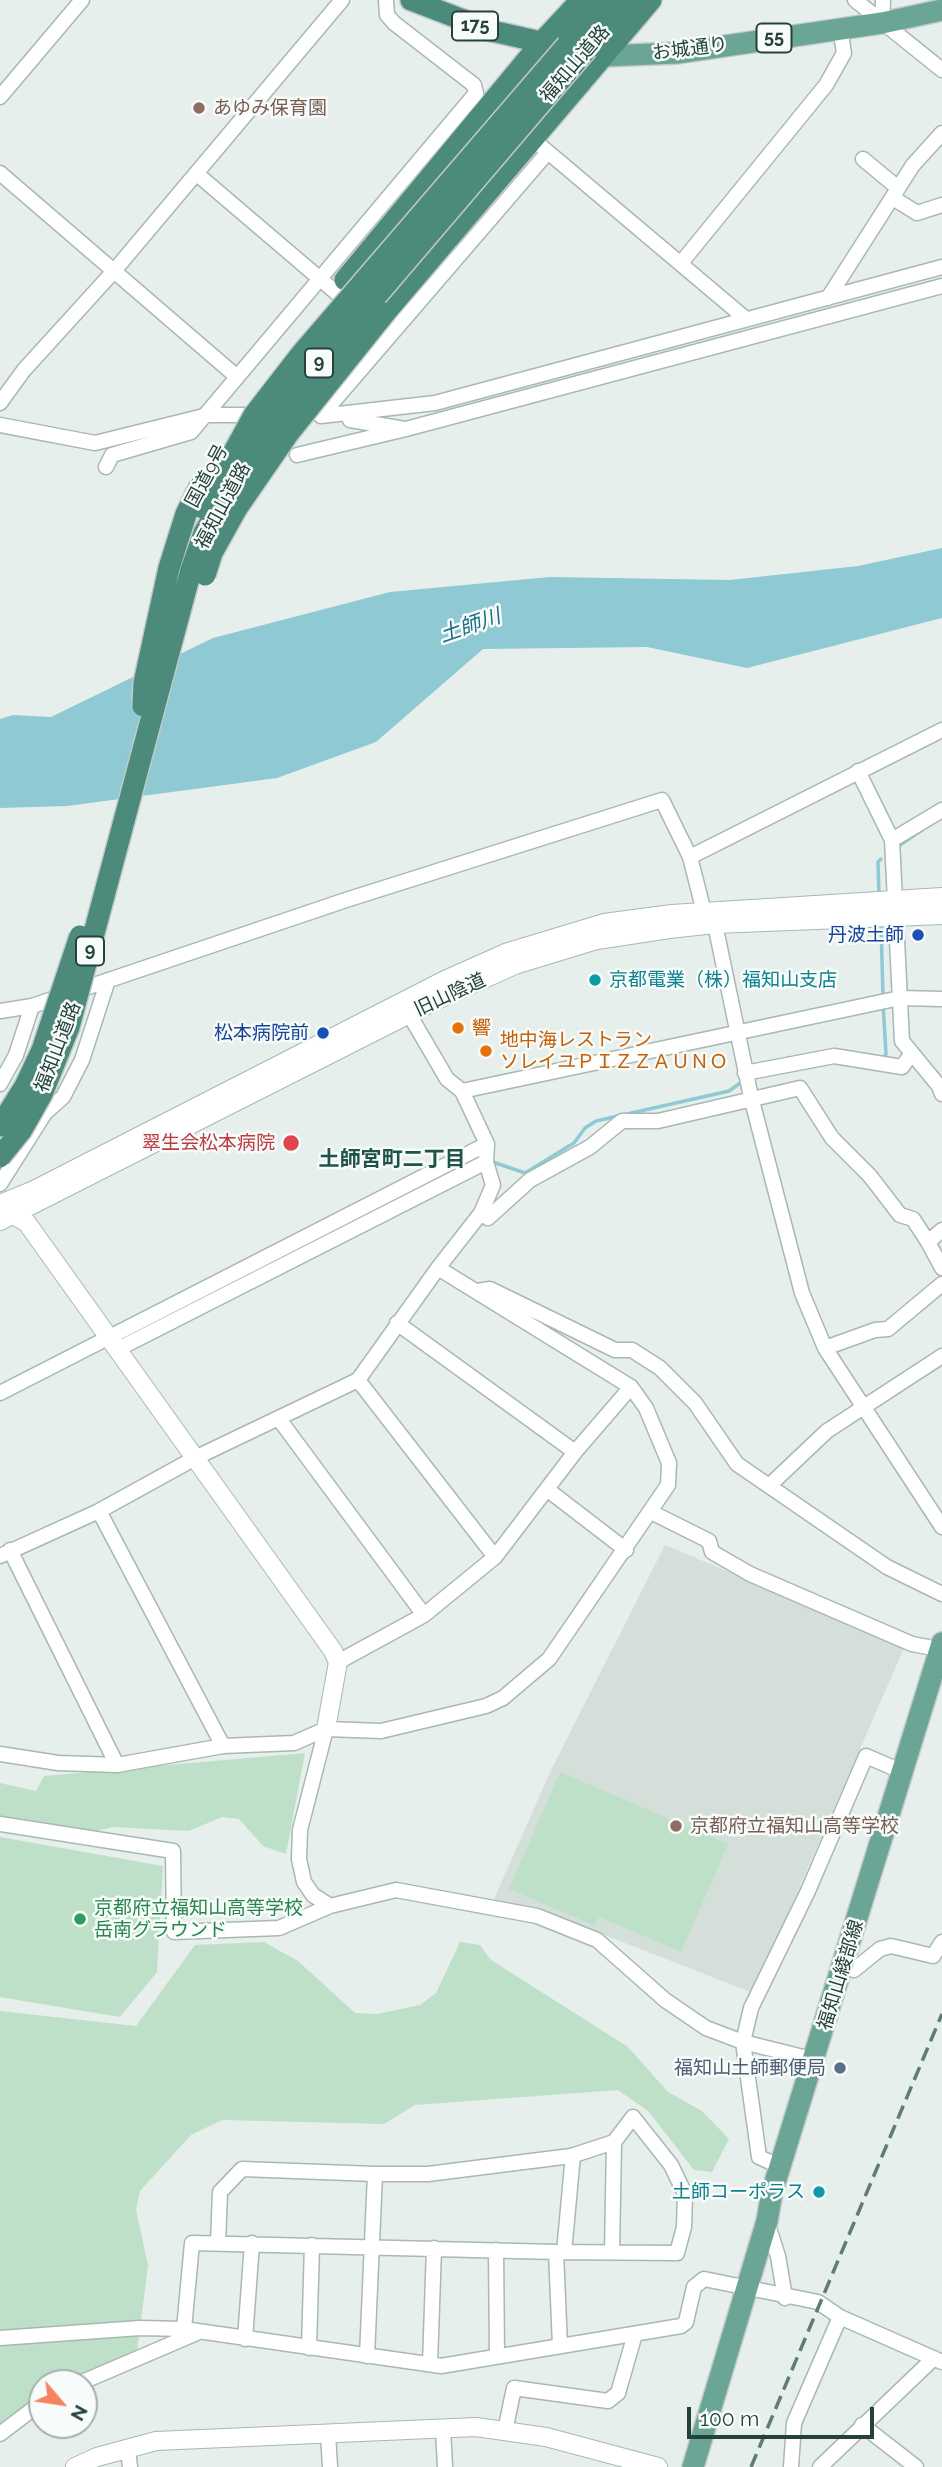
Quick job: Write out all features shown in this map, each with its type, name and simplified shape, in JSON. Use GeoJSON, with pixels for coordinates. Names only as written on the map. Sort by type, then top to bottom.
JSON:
{"type":"FeatureCollection","features":[{"type":"Feature","properties":{"kind":"highway","name":"175"},"geometry":{"type":"LineString","coordinates":[[411,0],[492,31],[604,56]]}},
{"type":"Feature","properties":{"kind":"highway","name":"9"},"geometry":{"type":"LineString","coordinates":[[542,42],[581,0]]}},
{"type":"Feature","properties":{"kind":"highway","name":"福知山道路"},"geometry":{"type":"LineString","coordinates":[[0,1126],[25,1086],[55,1017],[107,847],[193,527],[254,415],[302,353],[605,0]]}},
{"type":"Feature","properties":{"kind":"highway","name":"福知山道路"},"geometry":{"type":"LineString","coordinates":[[0,1157],[21,1130],[42,1094],[69,1027],[191,569],[205,533],[246,460],[326,355],[629,0]]}},
{"type":"Feature","properties":{"kind":"highway","name":"9"},"geometry":{"type":"LineString","coordinates":[[148,732],[174,669],[212,553],[237,508],[294,425],[385,313],[541,145],[604,56],[651,0]]}},
{"type":"Feature","properties":{"kind":"highway","name":"国道9号"},"geometry":{"type":"LineString","coordinates":[[143,706],[144,683],[169,568],[186,514],[207,472],[250,400],[542,42]]}},
{"type":"Feature","properties":{"kind":"main road","name":"お城通り"},"geometry":{"type":"LineString","coordinates":[[604,56],[677,53],[882,23],[942,10]]}},
{"type":"Feature","properties":{"kind":"main road","name":"福知山綾部線"},"geometry":{"type":"LineString","coordinates":[[693,2467],[903,1772],[935,1645]]}},
{"type":"Feature","properties":{"kind":"street"},"geometry":{"type":"LineString","coordinates":[[0,97],[82,0]]}},
{"type":"Feature","properties":{"kind":"street"},"geometry":{"type":"LineString","coordinates":[[0,402],[24,370],[114,271],[342,0]]}},
{"type":"Feature","properties":{"kind":"street"},"geometry":{"type":"LineString","coordinates":[[106,467],[112,455],[191,432],[208,415],[236,376],[476,93],[474,85],[394,23],[387,15],[386,0]]}},
{"type":"Feature","properties":{"kind":"street"},"geometry":{"type":"LineString","coordinates":[[855,0],[942,70]]}},
{"type":"Feature","properties":{"kind":"street"},"geometry":{"type":"LineString","coordinates":[[882,23],[883,0]]}},
{"type":"Feature","properties":{"kind":"street"},"geometry":{"type":"LineString","coordinates":[[681,263],[826,85],[845,53],[840,28]]}},
{"type":"Feature","properties":{"kind":"street"},"geometry":{"type":"LineString","coordinates":[[828,298],[913,165],[942,133]]}},
{"type":"Feature","properties":{"kind":"street"},"geometry":{"type":"LineString","coordinates":[[321,416],[388,337],[541,145],[746,319]]}},
{"type":"Feature","properties":{"kind":"street"},"geometry":{"type":"LineString","coordinates":[[863,159],[917,213],[942,205]]}},
{"type":"Feature","properties":{"kind":"street"},"geometry":{"type":"LineString","coordinates":[[0,173],[236,376]]}},
{"type":"Feature","properties":{"kind":"street"},"geometry":{"type":"LineString","coordinates":[[197,174],[388,337]]}},
{"type":"Feature","properties":{"kind":"street"},"geometry":{"type":"LineString","coordinates":[[321,416],[435,403],[942,267]]}},
{"type":"Feature","properties":{"kind":"street"},"geometry":{"type":"LineString","coordinates":[[297,454],[407,429],[942,286]]}},
{"type":"Feature","properties":{"kind":"street"},"geometry":{"type":"LineString","coordinates":[[0,425],[95,443],[208,415],[321,416],[407,429]]}},
{"type":"Feature","properties":{"kind":"street"},"geometry":{"type":"LineString","coordinates":[[690,857],[942,730]]}},
{"type":"Feature","properties":{"kind":"street"},"geometry":{"type":"LineString","coordinates":[[858,771],[892,840],[902,1041],[939,1086],[942,1094]]}},
{"type":"Feature","properties":{"kind":"street"},"geometry":{"type":"LineString","coordinates":[[0,1011],[32,1006],[349,899],[662,800],[690,857],[710,918],[751,1097],[802,1293],[825,1348],[942,1527]]}},
{"type":"Feature","properties":{"kind":"street"},"geometry":{"type":"LineString","coordinates":[[892,840],[942,810]]}},
{"type":"Feature","properties":{"kind":"street"},"geometry":{"type":"LineString","coordinates":[[3,1212],[34,1190],[445,980],[508,951],[604,923],[894,907],[942,897]]}},
{"type":"Feature","properties":{"kind":"street"},"geometry":{"type":"LineString","coordinates":[[894,907],[942,915]]}},
{"type":"Feature","properties":{"kind":"street","name":"旧山陰道"},"geometry":{"type":"LineString","coordinates":[[3,1212],[515,965],[597,940],[710,918]]}},
{"type":"Feature","properties":{"kind":"street"},"geometry":{"type":"LineString","coordinates":[[0,1184],[45,1113],[63,1097],[82,1060],[108,980]]}},
{"type":"Feature","properties":{"kind":"street"},"geometry":{"type":"LineString","coordinates":[[462,1091],[900,999],[942,999]]}},
{"type":"Feature","properties":{"kind":"street"},"geometry":{"type":"LineString","coordinates":[[0,1084],[16,1055],[32,1006]]}},
{"type":"Feature","properties":{"kind":"street"},"geometry":{"type":"LineString","coordinates":[[117,1765],[5,1553],[99,1511],[197,1457],[358,1380],[397,1323],[481,1213],[493,1185],[486,1162],[487,1144],[462,1091],[447,1079],[409,1014]]}},
{"type":"Feature","properties":{"kind":"street"},"geometry":{"type":"LineString","coordinates":[[746,1073],[834,1056],[902,1067],[912,1053]]}},
{"type":"Feature","properties":{"kind":"street"},"geometry":{"type":"LineString","coordinates":[[481,1213],[488,1218],[530,1180],[590,1146],[622,1121],[658,1121],[751,1097],[800,1088],[832,1138],[870,1175],[900,1215],[913,1219],[942,1268]]}},
{"type":"Feature","properties":{"kind":"street"},"geometry":{"type":"LineString","coordinates":[[113,1343],[487,1144]]}},
{"type":"Feature","properties":{"kind":"street"},"geometry":{"type":"LineString","coordinates":[[0,1393],[113,1343],[486,1162]]}},
{"type":"Feature","properties":{"kind":"street"},"geometry":{"type":"LineString","coordinates":[[3,1212],[27,1223],[197,1457],[338,1662],[326,1729],[300,1830],[299,1859],[308,1888],[330,1906]]}},
{"type":"Feature","properties":{"kind":"street"},"geometry":{"type":"LineString","coordinates":[[929,1242],[942,1230]]}},
{"type":"Feature","properties":{"kind":"street"},"geometry":{"type":"LineString","coordinates":[[0,1754],[58,1763],[117,1765],[223,1746],[294,1743],[326,1729],[380,1731],[486,1706],[503,1698],[549,1659],[668,1485],[669,1463],[646,1408],[631,1387],[438,1268]]}},
{"type":"Feature","properties":{"kind":"street"},"geometry":{"type":"LineString","coordinates":[[825,1348],[875,1330],[888,1329],[942,1284]]}},
{"type":"Feature","properties":{"kind":"street"},"geometry":{"type":"LineString","coordinates":[[477,1292],[490,1289],[615,1350],[632,1350],[660,1368],[695,1403],[737,1464],[771,1484],[887,1567],[942,1594]]}},
{"type":"Feature","properties":{"kind":"street"},"geometry":{"type":"LineString","coordinates":[[397,1323],[575,1452]]}},
{"type":"Feature","properties":{"kind":"street"},"geometry":{"type":"LineString","coordinates":[[771,1484],[827,1431],[942,1356]]}},
{"type":"Feature","properties":{"kind":"street"},"geometry":{"type":"LineString","coordinates":[[358,1380],[495,1558]]}},
{"type":"Feature","properties":{"kind":"street"},"geometry":{"type":"LineString","coordinates":[[338,1662],[424,1615],[495,1558],[575,1452],[631,1387]]}},
{"type":"Feature","properties":{"kind":"street"},"geometry":{"type":"LineString","coordinates":[[279,1419],[424,1615]]}},
{"type":"Feature","properties":{"kind":"street"},"geometry":{"type":"LineString","coordinates":[[548,1490],[626,1550]]}},
{"type":"Feature","properties":{"kind":"street"},"geometry":{"type":"LineString","coordinates":[[99,1511],[223,1746]]}},
{"type":"Feature","properties":{"kind":"street"},"geometry":{"type":"LineString","coordinates":[[651,1512],[709,1541],[712,1552],[750,1574],[912,1644],[935,1645]]}},
{"type":"Feature","properties":{"kind":"street"},"geometry":{"type":"LineString","coordinates":[[782,2168],[759,2157],[743,2042],[751,2008],[808,1891],[866,1756],[903,1772]]}},
{"type":"Feature","properties":{"kind":"street"},"geometry":{"type":"LineString","coordinates":[[0,1824],[173,1851],[174,1932],[279,1928],[330,1906],[396,1890],[537,1916],[597,1940],[665,2000],[706,2028],[743,2042],[815,2060]]}},
{"type":"Feature","properties":{"kind":"street"},"geometry":{"type":"LineString","coordinates":[[843,1967],[854,1970],[880,1949],[891,1946],[933,1956],[942,1942]]}},
{"type":"Feature","properties":{"kind":"street"},"geometry":{"type":"LineString","coordinates":[[184,2329],[192,2243],[677,2253],[684,2227],[685,2194],[671,2165],[633,2117],[614,2142],[573,2155],[428,2174],[242,2169],[220,2192],[218,2243]]}},
{"type":"Feature","properties":{"kind":"street"},"geometry":{"type":"LineString","coordinates":[[612,2252],[614,2142]]}},
{"type":"Feature","properties":{"kind":"street"},"geometry":{"type":"LineString","coordinates":[[561,2346],[560,2252],[573,2155]]}},
{"type":"Feature","properties":{"kind":"street"},"geometry":{"type":"LineString","coordinates":[[367,2356],[375,2174]]}},
{"type":"Feature","properties":{"kind":"street"},"geometry":{"type":"LineString","coordinates":[[767,2221],[778,2256],[785,2298]]}},
{"type":"Feature","properties":{"kind":"street"},"geometry":{"type":"LineString","coordinates":[[245,2339],[252,2243]]}},
{"type":"Feature","properties":{"kind":"street"},"geometry":{"type":"LineString","coordinates":[[309,2348],[312,2245]]}},
{"type":"Feature","properties":{"kind":"street"},"geometry":{"type":"LineString","coordinates":[[430,2364],[434,2249]]}},
{"type":"Feature","properties":{"kind":"street"},"geometry":{"type":"LineString","coordinates":[[496,2250],[497,2356]]}},
{"type":"Feature","properties":{"kind":"street"},"geometry":{"type":"LineString","coordinates":[[0,2338],[140,2328],[184,2329],[441,2366],[681,2326],[686,2322],[694,2287],[704,2279],[785,2298],[818,2302],[840,2317],[938,2360],[862,2425],[820,2467]]}},
{"type":"Feature","properties":{"kind":"street"},"geometry":{"type":"LineString","coordinates":[[791,2467],[794,2423],[840,2317]]}},
{"type":"Feature","properties":{"kind":"street"},"geometry":{"type":"LineString","coordinates":[[98,2375],[201,2332]]}},
{"type":"Feature","properties":{"kind":"street"},"geometry":{"type":"LineString","coordinates":[[505,2431],[514,2388],[608,2401],[618,2393],[635,2334]]}},
{"type":"Feature","properties":{"kind":"street"},"geometry":{"type":"LineString","coordinates":[[0,2434],[28,2413]]}},
{"type":"Feature","properties":{"kind":"street"},"geometry":{"type":"LineString","coordinates":[[862,2425],[916,2467]]}},
{"type":"Feature","properties":{"kind":"street"},"geometry":{"type":"LineString","coordinates":[[75,2467],[97,2457],[129,2458],[156,2441],[476,2427],[591,2447],[658,2467]]}},
{"type":"Feature","properties":{"kind":"street"},"geometry":{"type":"LineString","coordinates":[[443,2429],[445,2467]]}},
{"type":"Feature","properties":{"kind":"street"},"geometry":{"type":"LineString","coordinates":[[328,2434],[330,2467]]}},
{"type":"Feature","properties":{"kind":"shaded area","name":"京都府立福知山高等学校"},"geometry":{"type":"Polygon","coordinates":[[[665,1545],[905,1646],[753,1993],[579,1925],[494,1899],[552,1768],[665,1545]]]}},
{"type":"Feature","properties":{"kind":"green space"},"geometry":{"type":"Polygon","coordinates":[[[305,1753],[286,1854],[263,1846],[239,1819],[222,1817],[189,1831],[114,1827],[77,1835],[0,1816],[0,1783],[36,1791],[44,1776],[305,1753]]]}},
{"type":"Feature","properties":{"kind":"green space"},"geometry":{"type":"Polygon","coordinates":[[[560,1772],[728,1844],[681,1952],[599,1917],[595,1926],[509,1889],[560,1772]]]}},
{"type":"Feature","properties":{"kind":"green space","name":"京都府立福知山高等学校 岳南グラウンド"},"geometry":{"type":"Polygon","coordinates":[[[0,1837],[163,1866],[157,1972],[120,2017],[0,1997],[0,1837]]]}},
{"type":"Feature","properties":{"kind":"green space"},"geometry":{"type":"Polygon","coordinates":[[[264,1942],[298,1961],[355,2013],[377,2014],[420,2005],[436,1993],[460,1942],[480,1945],[491,1960],[628,2047],[668,2092],[702,2111],[729,2139],[712,2172],[694,2170],[648,2111],[618,2090],[415,2105],[384,2124],[222,2120],[191,2135],[140,2191],[136,2210],[148,2265],[135,2368],[98,2383],[98,2369],[28,2369],[28,2415],[0,2434],[0,2011],[136,2026],[195,1945],[264,1942]]]}},
{"type":"Feature","properties":{"kind":"water","name":"土師川"},"geometry":{"type":"Polygon","coordinates":[[[942,548],[942,618],[747,668],[647,647],[483,649],[376,742],[277,778],[67,806],[0,808],[0,719],[13,715],[51,717],[213,638],[390,592],[550,577],[730,580],[858,566],[942,548]]]}},
{"type":"Feature","properties":{"kind":"waterway"},"geometry":{"type":"LineString","coordinates":[[897,847],[922,830]]}},
{"type":"Feature","properties":{"kind":"waterway"},"geometry":{"type":"LineString","coordinates":[[879,895],[878,862],[881,859]]}},
{"type":"Feature","properties":{"kind":"waterway"},"geometry":{"type":"LineString","coordinates":[[881,924],[883,997]]}},
{"type":"Feature","properties":{"kind":"waterway"},"geometry":{"type":"LineString","coordinates":[[883,1004],[886,1054],[883,1058]]}},
{"type":"Feature","properties":{"kind":"waterway"},"geometry":{"type":"LineString","coordinates":[[490,1161],[525,1173],[574,1143],[585,1128],[596,1121],[729,1091],[743,1081]]}},
{"type":"Feature","properties":{"kind":"waterway"},"geometry":{"type":"LineString","coordinates":[[122,1339],[478,1158],[483,1159]]}},
{"type":"Feature","properties":{"kind":"railway"},"geometry":{"type":"LineString","coordinates":[[751,2467],[942,2014]]}},
{"type":"Feature","properties":{"kind":"place","name":"あゆみ保育園"},"geometry":{"type":"Point","coordinates":[199,108]}},
{"type":"Feature","properties":{"kind":"place","name":"丹波土師"},"geometry":{"type":"Point","coordinates":[918,935]}},
{"type":"Feature","properties":{"kind":"place","name":"京都電業（株）福知山支店"},"geometry":{"type":"Point","coordinates":[595,980]}},
{"type":"Feature","properties":{"kind":"place","name":"響"},"geometry":{"type":"Point","coordinates":[458,1028]}},
{"type":"Feature","properties":{"kind":"place","name":"松本病院前"},"geometry":{"type":"Point","coordinates":[323,1033]}},
{"type":"Feature","properties":{"kind":"place","name":"地中海レストラン ソレイユＰＩＺＺＡＵＮＯ"},"geometry":{"type":"Point","coordinates":[486,1051]}},
{"type":"Feature","properties":{"kind":"place","name":"翠生会松本病院"},"geometry":{"type":"Point","coordinates":[291,1143]}},
{"type":"Feature","properties":{"kind":"place","name":"京都府立福知山高等学校"},"geometry":{"type":"Point","coordinates":[676,1826]}},
{"type":"Feature","properties":{"kind":"place","name":"京都府立福知山高等学校 岳南グラウンド"},"geometry":{"type":"Point","coordinates":[80,1919]}},
{"type":"Feature","properties":{"kind":"place","name":"福知山土師郵便局"},"geometry":{"type":"Point","coordinates":[840,2068]}},
{"type":"Feature","properties":{"kind":"place","name":"土師コーポラス"},"geometry":{"type":"Point","coordinates":[819,2192]}},
{"type":"Feature","properties":{"kind":"district","name":"土師宮町二丁目"},"geometry":{"type":"Point","coordinates":[392,1160]}}]}
